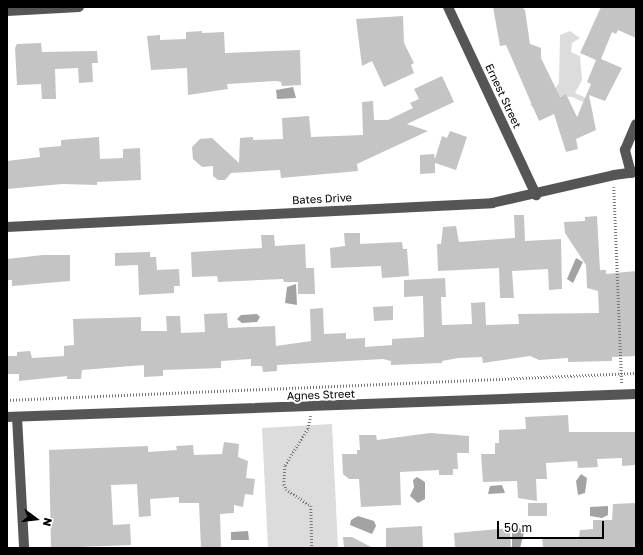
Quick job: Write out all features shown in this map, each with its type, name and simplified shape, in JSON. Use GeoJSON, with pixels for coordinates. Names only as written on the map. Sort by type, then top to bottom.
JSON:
{"type":"FeatureCollection","features":[{"type":"Feature","properties":{"kind":"street"},"geometry":{"type":"LineString","coordinates":[[7,11],[79,7]]}},
{"type":"Feature","properties":{"kind":"street","name":"Ernest Street"},"geometry":{"type":"LineString","coordinates":[[448,7],[536,195]]}},
{"type":"Feature","properties":{"kind":"street"},"geometry":{"type":"LineString","coordinates":[[633,173],[625,150],[636,124]]}},
{"type":"Feature","properties":{"kind":"street","name":"Bates Drive"},"geometry":{"type":"LineString","coordinates":[[7,227],[492,203],[536,195],[614,174],[633,173]]}},
{"type":"Feature","properties":{"kind":"street","name":"Agnes Street"},"geometry":{"type":"LineString","coordinates":[[7,417],[313,408],[636,394]]}},
{"type":"Feature","properties":{"kind":"street"},"geometry":{"type":"LineString","coordinates":[[18,417],[24,548]]}},
{"type":"Feature","properties":{"kind":"path"},"geometry":{"type":"LineString","coordinates":[[614,174],[622,395]]}},
{"type":"Feature","properties":{"kind":"path"},"geometry":{"type":"LineString","coordinates":[[7,400],[636,373]]}},
{"type":"Feature","properties":{"kind":"path"},"geometry":{"type":"LineString","coordinates":[[312,548],[311,506],[286,489],[284,484],[285,466],[308,429],[313,408]]}},
{"type":"Feature","properties":{"kind":"shaded area"},"geometry":{"type":"Polygon","coordinates":[[[570,31],[580,38],[572,43],[571,52],[580,56],[582,80],[575,93],[588,99],[590,105],[572,97],[558,96],[533,108],[530,104],[551,94],[559,83],[560,35],[570,31]]]}},
{"type":"Feature","properties":{"kind":"shaded area"},"geometry":{"type":"Polygon","coordinates":[[[293,87],[296,98],[277,99],[276,90],[293,87]]]}},
{"type":"Feature","properties":{"kind":"shaded area"},"geometry":{"type":"Polygon","coordinates":[[[576,258],[583,262],[573,283],[567,279],[576,258]]]}},
{"type":"Feature","properties":{"kind":"shaded area"},"geometry":{"type":"Polygon","coordinates":[[[296,284],[297,305],[285,303],[287,287],[296,284]]]}},
{"type":"Feature","properties":{"kind":"shaded area"},"geometry":{"type":"Polygon","coordinates":[[[257,314],[260,317],[257,322],[242,323],[237,319],[241,315],[257,314]]]}},
{"type":"Feature","properties":{"kind":"shaded area"},"geometry":{"type":"Polygon","coordinates":[[[332,424],[338,548],[268,548],[262,428],[332,424]]]}},
{"type":"Feature","properties":{"kind":"shaded area"},"geometry":{"type":"Polygon","coordinates":[[[581,474],[587,478],[585,493],[578,495],[576,481],[581,474]]]}},
{"type":"Feature","properties":{"kind":"shaded area"},"geometry":{"type":"Polygon","coordinates":[[[417,477],[425,482],[425,499],[418,503],[410,496],[414,487],[413,480],[417,477]]]}},
{"type":"Feature","properties":{"kind":"shaded area"},"geometry":{"type":"Polygon","coordinates":[[[502,485],[505,493],[488,494],[490,486],[502,485]]]}},
{"type":"Feature","properties":{"kind":"shaded area"},"geometry":{"type":"Polygon","coordinates":[[[608,506],[608,515],[602,518],[590,516],[590,507],[608,506]]]}},
{"type":"Feature","properties":{"kind":"shaded area"},"geometry":{"type":"Polygon","coordinates":[[[358,516],[374,521],[376,526],[372,534],[350,525],[351,520],[358,516]]]}},
{"type":"Feature","properties":{"kind":"shaded area"},"geometry":{"type":"Polygon","coordinates":[[[517,525],[524,533],[520,548],[512,547],[512,531],[517,525]]]}},
{"type":"Feature","properties":{"kind":"shaded area"},"geometry":{"type":"Polygon","coordinates":[[[248,531],[249,540],[231,540],[231,532],[248,531]]]}},
{"type":"Feature","properties":{"kind":"building"},"geometry":{"type":"Polygon","coordinates":[[[493,7],[522,7],[525,10],[530,44],[541,48],[541,58],[560,97],[566,94],[577,117],[591,84],[587,82],[596,60],[580,53],[601,7],[636,7],[636,38],[618,30],[616,34],[612,32],[601,59],[622,68],[605,101],[589,95],[596,130],[576,139],[578,149],[566,152],[554,114],[539,121],[506,45],[500,46],[493,7]]]}},
{"type":"Feature","properties":{"kind":"building"},"geometry":{"type":"Polygon","coordinates":[[[403,16],[404,43],[414,63],[411,65],[414,73],[384,87],[372,61],[362,66],[356,19],[403,16]]]}},
{"type":"Feature","properties":{"kind":"building"},"geometry":{"type":"Polygon","coordinates":[[[202,31],[202,33],[224,32],[225,53],[300,50],[301,85],[282,86],[281,82],[276,81],[227,84],[228,89],[188,95],[187,68],[151,70],[147,36],[160,35],[160,40],[186,39],[186,32],[202,31]]]}},
{"type":"Feature","properties":{"kind":"building"},"geometry":{"type":"Polygon","coordinates":[[[41,43],[42,52],[97,51],[98,63],[92,63],[93,82],[79,83],[78,68],[55,69],[56,99],[42,99],[41,84],[17,85],[15,48],[17,44],[41,43]]]}},
{"type":"Feature","properties":{"kind":"building"},"geometry":{"type":"Polygon","coordinates":[[[442,76],[454,102],[407,124],[428,131],[357,164],[358,171],[281,178],[280,170],[231,173],[225,180],[218,180],[213,176],[213,166],[202,167],[193,159],[192,147],[200,139],[212,138],[239,163],[240,138],[253,137],[253,140],[283,139],[282,118],[309,116],[311,137],[363,135],[362,102],[373,101],[374,120],[388,120],[413,108],[410,103],[419,99],[414,89],[442,76]]]}},
{"type":"Feature","properties":{"kind":"building"},"geometry":{"type":"Polygon","coordinates":[[[450,131],[467,137],[456,170],[435,163],[435,173],[420,174],[420,155],[434,154],[435,159],[442,136],[447,138],[450,131]]]}},
{"type":"Feature","properties":{"kind":"building"},"geometry":{"type":"Polygon","coordinates":[[[99,137],[100,159],[123,158],[123,149],[140,148],[141,180],[97,182],[97,185],[62,184],[7,189],[7,161],[40,157],[39,148],[61,146],[61,140],[99,137]]]}},
{"type":"Feature","properties":{"kind":"building"},"geometry":{"type":"Polygon","coordinates":[[[514,215],[524,215],[525,241],[561,239],[562,289],[549,290],[548,269],[512,271],[514,298],[500,298],[499,268],[438,271],[437,244],[441,244],[443,227],[456,226],[459,242],[515,238],[514,215]]]}},
{"type":"Feature","properties":{"kind":"building"},"geometry":{"type":"Polygon","coordinates":[[[597,216],[600,270],[606,270],[606,274],[636,271],[636,356],[612,357],[612,361],[568,362],[568,358],[539,360],[530,356],[483,363],[482,357],[458,358],[442,361],[442,363],[391,365],[391,361],[383,359],[277,365],[277,371],[263,372],[262,366],[251,366],[251,359],[221,361],[221,368],[163,370],[163,376],[144,377],[144,365],[82,370],[81,379],[67,379],[67,376],[19,381],[19,374],[7,374],[7,356],[17,356],[17,352],[30,351],[32,358],[64,356],[64,346],[74,345],[73,319],[141,317],[141,331],[167,331],[166,316],[180,316],[181,333],[205,332],[204,314],[227,313],[228,328],[275,326],[276,346],[311,341],[310,309],[323,308],[324,334],[346,333],[346,339],[365,338],[365,347],[392,345],[392,339],[424,337],[423,296],[404,297],[404,280],[445,278],[446,297],[441,297],[442,325],[472,324],[471,303],[485,302],[486,325],[519,324],[518,314],[599,313],[598,291],[587,288],[586,265],[565,233],[564,222],[585,221],[585,217],[597,216]]]}},
{"type":"Feature","properties":{"kind":"building"},"geometry":{"type":"Polygon","coordinates":[[[344,233],[360,233],[360,244],[402,242],[403,249],[407,249],[409,276],[382,278],[381,266],[331,268],[330,248],[345,246],[344,233]]]}},
{"type":"Feature","properties":{"kind":"building"},"geometry":{"type":"Polygon","coordinates":[[[261,235],[274,235],[275,246],[305,244],[306,268],[314,268],[315,294],[298,294],[298,282],[284,282],[283,279],[218,282],[217,276],[192,277],[191,252],[262,248],[261,235]]]}},
{"type":"Feature","properties":{"kind":"building"},"geometry":{"type":"Polygon","coordinates":[[[150,252],[150,257],[156,257],[157,270],[179,269],[180,286],[174,286],[174,293],[139,295],[138,265],[115,266],[115,253],[150,252]]]}},
{"type":"Feature","properties":{"kind":"building"},"geometry":{"type":"Polygon","coordinates":[[[43,255],[70,255],[70,281],[12,286],[12,280],[7,280],[7,259],[43,255]]]}},
{"type":"Feature","properties":{"kind":"building"},"geometry":{"type":"Polygon","coordinates":[[[393,306],[393,320],[374,321],[373,307],[393,306]]]}},
{"type":"Feature","properties":{"kind":"building"},"geometry":{"type":"Polygon","coordinates":[[[568,415],[569,432],[636,432],[636,465],[622,466],[622,458],[597,459],[598,467],[578,468],[577,461],[546,463],[547,479],[536,479],[537,501],[518,498],[517,481],[483,482],[481,454],[495,454],[495,443],[499,443],[499,430],[526,429],[525,417],[568,415]]]}},
{"type":"Feature","properties":{"kind":"building"},"geometry":{"type":"Polygon","coordinates":[[[430,433],[469,436],[469,453],[457,453],[458,469],[453,469],[453,475],[439,475],[439,470],[400,472],[401,505],[361,507],[359,479],[349,479],[343,474],[342,454],[357,454],[357,450],[360,450],[359,435],[376,435],[377,440],[430,433]]]}},
{"type":"Feature","properties":{"kind":"building"},"geometry":{"type":"Polygon","coordinates":[[[224,442],[239,444],[238,457],[248,461],[246,478],[255,479],[253,495],[245,494],[243,507],[234,505],[234,513],[220,514],[221,548],[201,548],[199,503],[179,503],[179,497],[150,499],[151,516],[139,517],[137,484],[111,485],[113,525],[130,524],[131,545],[51,548],[49,450],[148,446],[148,452],[177,450],[176,446],[193,445],[194,455],[222,454],[224,442]]]}},
{"type":"Feature","properties":{"kind":"building"},"geometry":{"type":"Polygon","coordinates":[[[528,503],[547,503],[547,516],[528,516],[528,503]]]}},
{"type":"Feature","properties":{"kind":"building"},"geometry":{"type":"Polygon","coordinates":[[[636,503],[636,548],[543,548],[542,538],[579,537],[580,530],[593,529],[593,520],[612,520],[613,504],[636,503]]]}},
{"type":"Feature","properties":{"kind":"building"},"geometry":{"type":"Polygon","coordinates":[[[422,526],[423,548],[386,548],[386,528],[422,526]]]}},
{"type":"Feature","properties":{"kind":"building"},"geometry":{"type":"Polygon","coordinates":[[[510,528],[511,548],[455,548],[454,533],[510,528]]]}},
{"type":"Feature","properties":{"kind":"building"},"geometry":{"type":"Polygon","coordinates":[[[343,537],[352,537],[373,548],[344,548],[343,537]]]}}]}
